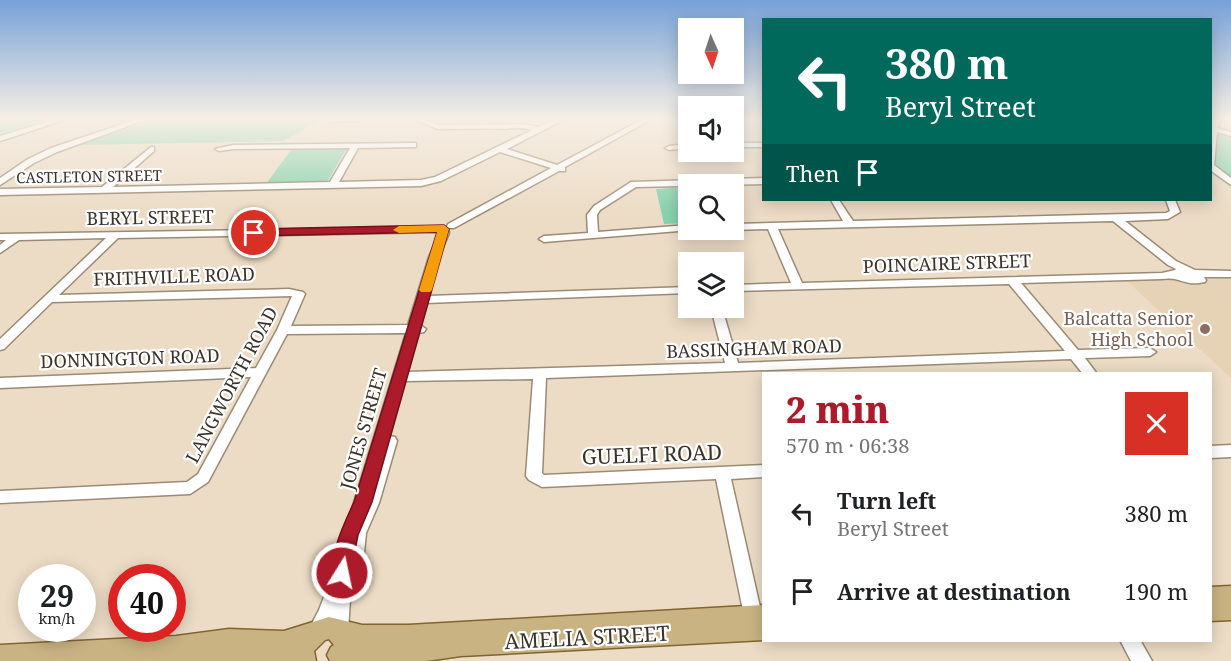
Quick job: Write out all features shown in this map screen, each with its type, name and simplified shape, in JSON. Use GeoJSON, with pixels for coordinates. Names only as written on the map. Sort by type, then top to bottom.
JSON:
{"type":"FeatureCollection","features":[{"type":"Feature","properties":{"kind":"main road"},"geometry":{"type":"LineString","coordinates":[[1212,597],[1231,596]]}},
{"type":"Feature","properties":{"kind":"main road"},"geometry":{"type":"LineString","coordinates":[[1212,610],[1231,609]]}},
{"type":"Feature","properties":{"kind":"main road","name":"AMELIA STREET"},"geometry":{"type":"LineString","coordinates":[[0,657],[176,648],[229,641],[270,644],[331,641],[371,648],[413,651],[461,644],[759,622]]}},
{"type":"Feature","properties":{"kind":"main road"},"geometry":{"type":"LineString","coordinates":[[188,661],[264,655],[306,659],[305,648],[331,641]]}},
{"type":"Feature","properties":{"kind":"street"},"geometry":{"type":"LineString","coordinates":[[0,183],[31,161],[54,150]]}},
{"type":"Feature","properties":{"kind":"street"},"geometry":{"type":"LineString","coordinates":[[105,189],[151,150]]}},
{"type":"Feature","properties":{"kind":"street"},"geometry":{"type":"LineString","coordinates":[[333,185],[353,150]]}},
{"type":"Feature","properties":{"kind":"street","name":"CASTLETON STREET"},"geometry":{"type":"LineString","coordinates":[[0,192],[421,183],[438,179],[498,150]]}},
{"type":"Feature","properties":{"kind":"street"},"geometry":{"type":"LineString","coordinates":[[502,150],[559,169],[595,150]]}},
{"type":"Feature","properties":{"kind":"street"},"geometry":{"type":"LineString","coordinates":[[449,230],[593,150]]}},
{"type":"Feature","properties":{"kind":"street"},"geometry":{"type":"LineString","coordinates":[[1212,167],[1227,179]]}},
{"type":"Feature","properties":{"kind":"street"},"geometry":{"type":"LineString","coordinates":[[1212,178],[1227,179]]}},
{"type":"Feature","properties":{"kind":"street"},"geometry":{"type":"LineString","coordinates":[[593,235],[592,215],[597,208],[634,184],[762,181]]}},
{"type":"Feature","properties":{"kind":"street"},"geometry":{"type":"LineString","coordinates":[[836,201],[850,225]]}},
{"type":"Feature","properties":{"kind":"street"},"geometry":{"type":"LineString","coordinates":[[744,227],[1168,216],[1175,212],[1171,201]]}},
{"type":"Feature","properties":{"kind":"street"},"geometry":{"type":"LineString","coordinates":[[1117,219],[1185,273]]}},
{"type":"Feature","properties":{"kind":"street"},"geometry":{"type":"LineString","coordinates":[[772,226],[798,286]]}},
{"type":"Feature","properties":{"kind":"street"},"geometry":{"type":"LineString","coordinates":[[544,239],[678,229]]}},
{"type":"Feature","properties":{"kind":"street","name":"BERYL STREET"},"geometry":{"type":"LineString","coordinates":[[0,237],[449,230]]}},
{"type":"Feature","properties":{"kind":"street","name":"JONES STREET"},"geometry":{"type":"LineString","coordinates":[[331,641],[328,611],[342,573],[349,535],[363,502],[403,378],[426,298],[434,257],[449,230]]}},
{"type":"Feature","properties":{"kind":"street"},"geometry":{"type":"LineString","coordinates":[[0,346],[5,336],[115,235]]}},
{"type":"Feature","properties":{"kind":"street"},"geometry":{"type":"LineString","coordinates":[[0,250],[16,237]]}},
{"type":"Feature","properties":{"kind":"street","name":"POINCAIRE STREET"},"geometry":{"type":"LineString","coordinates":[[744,288],[1162,276],[1185,273],[1231,274]]}},
{"type":"Feature","properties":{"kind":"street"},"geometry":{"type":"LineString","coordinates":[[1012,280],[1089,372]]}},
{"type":"Feature","properties":{"kind":"street"},"geometry":{"type":"LineString","coordinates":[[426,298],[678,290]]}},
{"type":"Feature","properties":{"kind":"street","name":"FRITHVILLE ROAD"},"geometry":{"type":"LineString","coordinates":[[49,298],[289,292],[299,294]]}},
{"type":"Feature","properties":{"kind":"street","name":"LANGWORTH ROAD"},"geometry":{"type":"LineString","coordinates":[[0,497],[190,488],[203,478],[283,330],[299,294]]}},
{"type":"Feature","properties":{"kind":"street"},"geometry":{"type":"LineString","coordinates":[[719,318],[733,367]]}},
{"type":"Feature","properties":{"kind":"street"},"geometry":{"type":"LineString","coordinates":[[283,330],[418,327]]}},
{"type":"Feature","properties":{"kind":"street","name":"BASSINGHAM ROAD"},"geometry":{"type":"LineString","coordinates":[[403,378],[733,367],[810,369],[1150,352]]}},
{"type":"Feature","properties":{"kind":"street","name":"DONNINGTON ROAD"},"geometry":{"type":"LineString","coordinates":[[0,383],[261,372]]}},
{"type":"Feature","properties":{"kind":"street","name":"GUELFI ROAD"},"geometry":{"type":"LineString","coordinates":[[540,374],[534,476],[542,481],[762,471]]}},
{"type":"Feature","properties":{"kind":"street","name":"JONES STREET"},"geometry":{"type":"LineString","coordinates":[[331,641],[341,600],[353,573],[358,533],[371,503],[403,378]]}},
{"type":"Feature","properties":{"kind":"street"},"geometry":{"type":"LineString","coordinates":[[1212,452],[1231,451]]}},
{"type":"Feature","properties":{"kind":"street"},"geometry":{"type":"LineString","coordinates":[[722,474],[759,622]]}},
{"type":"Feature","properties":{"kind":"street"},"geometry":{"type":"LineString","coordinates":[[1129,642],[1142,661]]}},
{"type":"Feature","properties":{"kind":"shaded area","name":"Balcatta Senior High School"},"geometry":{"type":"Polygon","coordinates":[[[1231,278],[1231,378],[1126,280],[1231,278]]]}},
{"type":"Feature","properties":{"kind":"green space"},"geometry":{"type":"Polygon","coordinates":[[[291,150],[346,150],[327,182],[266,184],[291,150]]]}},
{"type":"Feature","properties":{"kind":"green space"},"geometry":{"type":"Polygon","coordinates":[[[1216,150],[1231,150],[1231,176],[1215,163],[1216,150]]]}},
{"type":"Feature","properties":{"kind":"green space"},"geometry":{"type":"Polygon","coordinates":[[[678,188],[678,223],[664,224],[656,189],[678,188]]]}},
{"type":"Feature","properties":{"kind":"slow traffic"},"geometry":{"type":"LineString","coordinates":[[399,230],[444,229],[425,290]]}},
{"type":"Feature","properties":{"kind":"place","name":"Balcatta Senior High School"},"geometry":{"type":"Point","coordinates":[1205,329]}},
{"type":"Feature","properties":{"kind":"route"},"geometry":{"type":"LineString","coordinates":[[254,233],[444,229],[363,502],[349,535],[342,573]]}}]}
